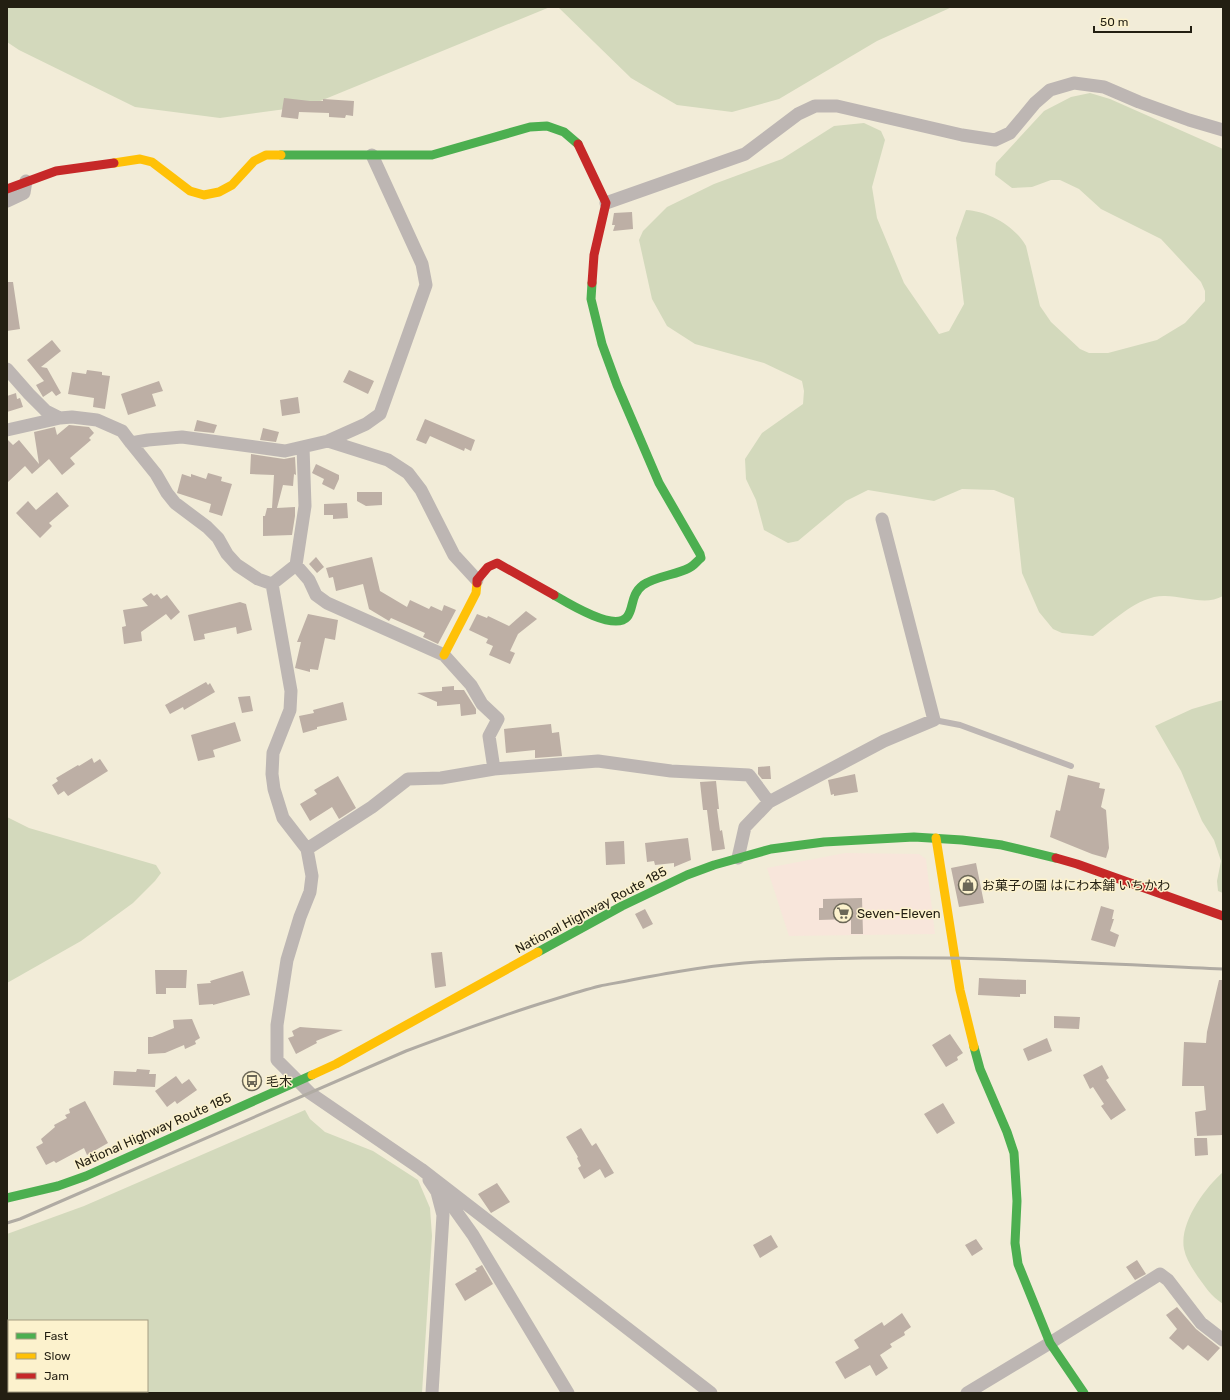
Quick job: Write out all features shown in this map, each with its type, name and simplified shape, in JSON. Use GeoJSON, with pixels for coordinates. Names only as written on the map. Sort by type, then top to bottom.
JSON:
{"type":"FeatureCollection","features":[{"type":"Feature","properties":{"kind":"main road"},"geometry":{"type":"LineString","coordinates":[[7,189],[56,171],[140,159],[152,162],[190,191],[204,195],[219,192],[232,184],[254,161],[266,155],[432,155],[530,127],[547,126],[564,132],[578,144],[606,203],[594,255],[591,299],[602,344],[617,385],[659,483],[701,558],[690,568],[656,579],[643,585],[633,597],[628,616],[625,619],[615,621],[601,619],[571,605],[497,563],[488,567],[477,580],[476,593],[444,655]]}},
{"type":"Feature","properties":{"kind":"main road","name":"National Highway Route 185"},"geometry":{"type":"LineString","coordinates":[[7,1198],[58,1186],[86,1176],[297,1082],[336,1064],[622,906],[688,875],[738,858],[771,849],[824,842],[878,838],[936,838],[1002,845],[1077,864],[1223,916]]}},
{"type":"Feature","properties":{"kind":"main road"},"geometry":{"type":"LineString","coordinates":[[936,838],[962,997],[980,1069],[1007,1132],[1014,1153],[1017,1200],[1015,1243],[1018,1264],[1050,1343],[1084,1393]]}},
{"type":"Feature","properties":{"kind":"street"},"geometry":{"type":"LineString","coordinates":[[606,203],[745,154],[798,114],[815,106],[837,106],[962,135],[994,140],[1010,133],[1036,103],[1050,90],[1074,83],[1104,87],[1139,102],[1189,120],[1223,130]]}},
{"type":"Feature","properties":{"kind":"street"},"geometry":{"type":"LineString","coordinates":[[130,443],[182,437],[285,451],[328,441],[366,424],[380,414],[426,285],[422,264],[372,155]]}},
{"type":"Feature","properties":{"kind":"street"},"geometry":{"type":"LineString","coordinates":[[7,201],[24,193],[26,181]]}},
{"type":"Feature","properties":{"kind":"street"},"geometry":{"type":"LineString","coordinates":[[7,369],[46,412],[60,418]]}},
{"type":"Feature","properties":{"kind":"street"},"geometry":{"type":"LineString","coordinates":[[7,430],[60,418],[72,417],[97,420],[122,431],[156,474],[167,493],[175,503],[207,527],[218,538],[227,554],[237,565],[258,579],[272,584]]}},
{"type":"Feature","properties":{"kind":"street"},"geometry":{"type":"LineString","coordinates":[[328,441],[388,460],[408,472],[421,490],[454,555],[477,580]]}},
{"type":"Feature","properties":{"kind":"street"},"geometry":{"type":"LineString","coordinates":[[272,584],[296,565],[305,506],[303,447]]}},
{"type":"Feature","properties":{"kind":"street"},"geometry":{"type":"LineString","coordinates":[[738,858],[745,827],[769,802],[884,741],[934,720],[882,519]]}},
{"type":"Feature","properties":{"kind":"street"},"geometry":{"type":"LineString","coordinates":[[296,565],[309,580],[316,595],[327,604],[444,655],[471,685],[482,704],[498,719],[489,736],[494,770]]}},
{"type":"Feature","properties":{"kind":"street"},"geometry":{"type":"LineString","coordinates":[[272,584],[291,691],[290,710],[273,753],[272,774],[274,789],[283,818],[307,849],[312,876],[310,892],[300,917],[287,960],[277,1026],[277,1060],[297,1082],[310,1093],[421,1169],[712,1393]]}},
{"type":"Feature","properties":{"kind":"street"},"geometry":{"type":"LineString","coordinates":[[307,849],[372,807],[408,779],[441,778],[494,770],[598,761],[671,771],[749,776],[769,802]]}},
{"type":"Feature","properties":{"kind":"street"},"geometry":{"type":"LineString","coordinates":[[421,1169],[438,1192],[443,1215],[432,1393]]}},
{"type":"Feature","properties":{"kind":"street"},"geometry":{"type":"LineString","coordinates":[[449,1191],[453,1207],[473,1235],[568,1393]]}},
{"type":"Feature","properties":{"kind":"street"},"geometry":{"type":"LineString","coordinates":[[967,1393],[1160,1274],[1168,1280],[1201,1323],[1223,1340]]}},
{"type":"Feature","properties":{"kind":"lane"},"geometry":{"type":"LineString","coordinates":[[934,720],[960,725],[1071,766]]}},
{"type":"Feature","properties":{"kind":"shaded area"},"geometry":{"type":"Polygon","coordinates":[[[845,853],[919,854],[926,859],[935,934],[789,936],[767,868],[845,853]]]}},
{"type":"Feature","properties":{"kind":"green space"},"geometry":{"type":"Polygon","coordinates":[[[7,7],[550,7],[308,106],[220,118],[135,107],[19,50],[7,42],[7,7]]]}},
{"type":"Feature","properties":{"kind":"green space"},"geometry":{"type":"Polygon","coordinates":[[[558,7],[952,7],[877,41],[779,99],[732,112],[677,105],[631,78],[558,7]]]}},
{"type":"Feature","properties":{"kind":"green space"},"geometry":{"type":"Polygon","coordinates":[[[1090,93],[1110,99],[1223,149],[1223,596],[1209,600],[1195,600],[1172,596],[1155,597],[1136,604],[1093,636],[1062,633],[1053,629],[1039,612],[1022,573],[1014,498],[994,490],[962,489],[934,501],[868,490],[846,501],[798,541],[788,543],[764,530],[756,500],[746,479],[745,459],[762,433],[803,404],[804,391],[802,381],[764,363],[695,344],[667,326],[652,299],[639,240],[643,231],[667,207],[714,184],[782,159],[834,126],[864,123],[881,131],[885,140],[872,187],[877,218],[904,283],[939,334],[949,331],[964,304],[956,238],[966,210],[983,213],[1000,221],[1015,232],[1021,239],[1026,246],[1040,306],[1051,322],[1080,349],[1089,353],[1108,353],[1157,340],[1185,323],[1205,301],[1205,291],[1201,282],[1161,239],[1101,209],[1079,189],[1060,180],[1051,180],[1032,187],[1012,188],[995,175],[996,163],[1044,111],[1071,97],[1090,93]]]}},
{"type":"Feature","properties":{"kind":"green space"},"geometry":{"type":"Polygon","coordinates":[[[1223,700],[1223,893],[1218,891],[1217,881],[1221,861],[1214,840],[1202,821],[1181,771],[1155,726],[1192,709],[1223,700]]]}},
{"type":"Feature","properties":{"kind":"green space"},"geometry":{"type":"Polygon","coordinates":[[[7,817],[29,828],[156,865],[161,873],[133,903],[81,941],[7,983],[7,817]]]}},
{"type":"Feature","properties":{"kind":"green space"},"geometry":{"type":"Polygon","coordinates":[[[305,1110],[310,1119],[325,1132],[373,1151],[418,1180],[430,1208],[432,1236],[422,1393],[7,1393],[7,1234],[84,1206],[305,1110]]]}},
{"type":"Feature","properties":{"kind":"green space"},"geometry":{"type":"Polygon","coordinates":[[[1223,1172],[1223,1304],[1209,1292],[1191,1267],[1184,1249],[1184,1239],[1185,1228],[1189,1217],[1201,1197],[1223,1172]]]}},
{"type":"Feature","properties":{"kind":"building"},"geometry":{"type":"Polygon","coordinates":[[[284,98],[310,101],[323,101],[323,99],[354,101],[353,116],[346,115],[345,118],[329,117],[329,113],[299,112],[298,119],[281,117],[284,98]]]}},
{"type":"Feature","properties":{"kind":"building"},"geometry":{"type":"Polygon","coordinates":[[[632,212],[633,229],[613,231],[615,225],[612,225],[614,213],[632,212]]]}},
{"type":"Feature","properties":{"kind":"building"},"geometry":{"type":"Polygon","coordinates":[[[7,282],[13,282],[20,329],[7,331],[7,282]]]}},
{"type":"Feature","properties":{"kind":"building"},"geometry":{"type":"Polygon","coordinates":[[[52,340],[61,351],[41,367],[47,368],[61,393],[56,396],[52,391],[43,397],[36,385],[44,381],[27,360],[52,340]]]}},
{"type":"Feature","properties":{"kind":"building"},"geometry":{"type":"Polygon","coordinates":[[[87,370],[102,372],[102,375],[110,376],[105,409],[93,407],[94,398],[68,394],[72,372],[86,374],[87,370]]]}},
{"type":"Feature","properties":{"kind":"building"},"geometry":{"type":"Polygon","coordinates":[[[349,370],[374,381],[368,394],[343,382],[349,370]]]}},
{"type":"Feature","properties":{"kind":"building"},"geometry":{"type":"Polygon","coordinates":[[[159,381],[163,391],[152,394],[156,406],[128,415],[121,394],[159,381]]]}},
{"type":"Feature","properties":{"kind":"building"},"geometry":{"type":"Polygon","coordinates":[[[16,393],[17,399],[20,398],[23,407],[7,412],[7,396],[16,393]]]}},
{"type":"Feature","properties":{"kind":"building"},"geometry":{"type":"Polygon","coordinates":[[[298,397],[300,413],[282,416],[280,400],[298,397]]]}},
{"type":"Feature","properties":{"kind":"building"},"geometry":{"type":"Polygon","coordinates":[[[425,419],[475,440],[471,451],[465,448],[464,451],[430,436],[426,444],[416,440],[425,419]]]}},
{"type":"Feature","properties":{"kind":"building"},"geometry":{"type":"Polygon","coordinates":[[[197,420],[217,425],[214,433],[194,431],[197,420]]]}},
{"type":"Feature","properties":{"kind":"building"},"geometry":{"type":"Polygon","coordinates":[[[69,425],[89,427],[94,433],[89,438],[91,440],[70,458],[75,464],[62,475],[49,459],[32,474],[25,466],[7,483],[7,439],[13,445],[19,440],[39,464],[34,432],[55,427],[57,435],[69,425]]]}},
{"type":"Feature","properties":{"kind":"building"},"geometry":{"type":"Polygon","coordinates":[[[263,428],[279,432],[276,442],[260,440],[263,428]]]}},
{"type":"Feature","properties":{"kind":"building"},"geometry":{"type":"Polygon","coordinates":[[[251,454],[284,459],[295,457],[296,475],[294,474],[293,486],[283,485],[277,508],[295,507],[292,535],[263,536],[263,516],[265,516],[267,508],[272,508],[274,475],[250,474],[251,454]]]}},
{"type":"Feature","properties":{"kind":"building"},"geometry":{"type":"Polygon","coordinates":[[[316,464],[339,475],[339,479],[334,490],[322,484],[324,479],[312,473],[316,464]]]}},
{"type":"Feature","properties":{"kind":"building"},"geometry":{"type":"Polygon","coordinates":[[[208,473],[222,477],[221,481],[232,484],[222,516],[209,512],[211,504],[177,493],[182,474],[191,477],[191,474],[206,479],[208,473]]]}},
{"type":"Feature","properties":{"kind":"building"},"geometry":{"type":"Polygon","coordinates":[[[57,492],[69,506],[49,523],[52,526],[40,538],[16,513],[28,501],[36,510],[57,492]]]}},
{"type":"Feature","properties":{"kind":"building"},"geometry":{"type":"Polygon","coordinates":[[[357,492],[382,492],[382,505],[366,506],[357,501],[357,492]]]}},
{"type":"Feature","properties":{"kind":"building"},"geometry":{"type":"Polygon","coordinates":[[[347,503],[348,518],[333,519],[333,515],[324,515],[324,504],[347,503]]]}},
{"type":"Feature","properties":{"kind":"building"},"geometry":{"type":"Polygon","coordinates":[[[316,557],[324,567],[317,573],[309,564],[316,557]]]}},
{"type":"Feature","properties":{"kind":"building"},"geometry":{"type":"Polygon","coordinates":[[[372,557],[380,591],[407,607],[410,600],[429,609],[431,606],[442,611],[444,605],[456,610],[438,644],[423,637],[425,633],[391,618],[389,621],[369,609],[363,584],[336,591],[333,577],[329,578],[326,568],[372,557]]]}},
{"type":"Feature","properties":{"kind":"building"},"geometry":{"type":"Polygon","coordinates":[[[151,593],[154,596],[157,594],[161,599],[167,595],[180,612],[171,620],[166,614],[141,632],[142,641],[124,644],[122,627],[126,626],[123,610],[148,606],[142,599],[151,593]]]}},
{"type":"Feature","properties":{"kind":"building"},"geometry":{"type":"Polygon","coordinates":[[[240,602],[246,604],[252,630],[237,634],[236,627],[204,634],[205,639],[194,641],[188,615],[240,602]]]}},
{"type":"Feature","properties":{"kind":"building"},"geometry":{"type":"Polygon","coordinates":[[[526,611],[537,619],[518,634],[510,651],[515,653],[510,664],[489,655],[493,646],[486,643],[488,639],[469,630],[477,614],[487,618],[488,616],[509,626],[526,611]]]}},
{"type":"Feature","properties":{"kind":"building"},"geometry":{"type":"Polygon","coordinates":[[[308,614],[338,620],[335,640],[325,638],[318,670],[310,669],[310,672],[295,668],[301,642],[297,642],[308,614]]]}},
{"type":"Feature","properties":{"kind":"building"},"geometry":{"type":"Polygon","coordinates":[[[206,682],[208,685],[210,683],[215,692],[184,710],[183,707],[170,714],[165,705],[206,682]]]}},
{"type":"Feature","properties":{"kind":"building"},"geometry":{"type":"Polygon","coordinates":[[[454,686],[454,690],[464,690],[476,709],[476,714],[461,716],[460,704],[437,706],[437,702],[417,693],[442,691],[442,687],[454,686]]]}},
{"type":"Feature","properties":{"kind":"building"},"geometry":{"type":"Polygon","coordinates":[[[250,696],[253,711],[242,713],[238,697],[250,696]]]}},
{"type":"Feature","properties":{"kind":"building"},"geometry":{"type":"Polygon","coordinates":[[[343,702],[347,720],[317,727],[317,729],[303,733],[299,716],[314,713],[313,710],[343,702]]]}},
{"type":"Feature","properties":{"kind":"building"},"geometry":{"type":"Polygon","coordinates":[[[235,722],[241,741],[213,750],[215,757],[198,761],[191,735],[235,722]]]}},
{"type":"Feature","properties":{"kind":"building"},"geometry":{"type":"Polygon","coordinates":[[[551,724],[552,733],[559,732],[562,756],[535,758],[535,750],[506,753],[504,729],[551,724]]]}},
{"type":"Feature","properties":{"kind":"building"},"geometry":{"type":"Polygon","coordinates":[[[92,758],[94,763],[100,759],[108,771],[68,796],[64,791],[58,795],[52,785],[58,781],[56,778],[92,758]]]}},
{"type":"Feature","properties":{"kind":"building"},"geometry":{"type":"Polygon","coordinates":[[[770,766],[771,779],[762,779],[758,774],[758,767],[770,766]]]}},
{"type":"Feature","properties":{"kind":"building"},"geometry":{"type":"Polygon","coordinates":[[[855,774],[858,792],[834,796],[834,794],[831,795],[828,780],[855,774]]]}},
{"type":"Feature","properties":{"kind":"building"},"geometry":{"type":"Polygon","coordinates":[[[1068,775],[1100,783],[1099,788],[1105,789],[1101,807],[1106,810],[1109,848],[1106,858],[1050,837],[1056,810],[1060,811],[1068,775]]]}},
{"type":"Feature","properties":{"kind":"building"},"geometry":{"type":"Polygon","coordinates":[[[338,776],[356,808],[339,819],[332,807],[310,821],[300,804],[317,794],[314,790],[338,776]]]}},
{"type":"Feature","properties":{"kind":"building"},"geometry":{"type":"Polygon","coordinates":[[[716,781],[719,809],[717,809],[720,831],[722,830],[725,849],[712,851],[707,810],[703,810],[700,782],[716,781]]]}},
{"type":"Feature","properties":{"kind":"building"},"geometry":{"type":"Polygon","coordinates":[[[688,838],[691,860],[674,867],[674,863],[655,865],[654,861],[647,862],[645,843],[688,838]]]}},
{"type":"Feature","properties":{"kind":"building"},"geometry":{"type":"Polygon","coordinates":[[[624,841],[625,864],[606,865],[605,842],[624,841]]]}},
{"type":"Feature","properties":{"kind":"building","name":"お菓子の園 はにわ本舗 いちかわ"},"geometry":{"type":"Polygon","coordinates":[[[976,863],[984,903],[959,907],[951,868],[976,863]]]}},
{"type":"Feature","properties":{"kind":"building","name":"Seven-Eleven"},"geometry":{"type":"Polygon","coordinates":[[[862,898],[863,934],[851,934],[851,919],[819,920],[819,908],[823,908],[823,899],[862,898]]]}},
{"type":"Feature","properties":{"kind":"building"},"geometry":{"type":"Polygon","coordinates":[[[1101,906],[1114,910],[1112,919],[1114,919],[1110,931],[1119,935],[1115,947],[1091,940],[1101,906]]]}},
{"type":"Feature","properties":{"kind":"building"},"geometry":{"type":"Polygon","coordinates":[[[645,909],[653,924],[643,929],[635,914],[645,909]]]}},
{"type":"Feature","properties":{"kind":"building"},"geometry":{"type":"Polygon","coordinates":[[[442,952],[446,986],[435,988],[431,953],[442,952]]]}},
{"type":"Feature","properties":{"kind":"building"},"geometry":{"type":"Polygon","coordinates":[[[155,970],[187,970],[186,988],[166,988],[166,994],[156,994],[155,970]]]}},
{"type":"Feature","properties":{"kind":"building"},"geometry":{"type":"Polygon","coordinates":[[[243,971],[250,995],[213,1005],[199,1005],[197,984],[211,983],[210,981],[243,971]]]}},
{"type":"Feature","properties":{"kind":"building"},"geometry":{"type":"Polygon","coordinates":[[[979,978],[1026,980],[1026,994],[1020,994],[1020,997],[978,995],[979,978]]]}},
{"type":"Feature","properties":{"kind":"building"},"geometry":{"type":"Polygon","coordinates":[[[1219,980],[1223,980],[1223,1135],[1197,1136],[1195,1112],[1206,1110],[1204,1086],[1182,1086],[1184,1042],[1206,1043],[1207,1032],[1219,980]]]}},
{"type":"Feature","properties":{"kind":"building"},"geometry":{"type":"Polygon","coordinates":[[[1054,1016],[1080,1017],[1079,1029],[1054,1028],[1054,1016]]]}},
{"type":"Feature","properties":{"kind":"building"},"geometry":{"type":"Polygon","coordinates":[[[192,1019],[200,1038],[195,1041],[196,1044],[185,1049],[184,1045],[165,1053],[148,1054],[148,1037],[152,1037],[174,1028],[173,1020],[192,1019]]]}},
{"type":"Feature","properties":{"kind":"building"},"geometry":{"type":"Polygon","coordinates":[[[300,1027],[343,1030],[316,1041],[317,1043],[296,1054],[288,1038],[294,1036],[292,1031],[300,1027]]]}},
{"type":"Feature","properties":{"kind":"building"},"geometry":{"type":"Polygon","coordinates":[[[950,1034],[963,1053],[957,1057],[958,1060],[946,1067],[932,1045],[950,1034]]]}},
{"type":"Feature","properties":{"kind":"building"},"geometry":{"type":"Polygon","coordinates":[[[1047,1038],[1052,1051],[1028,1061],[1023,1049],[1047,1038]]]}},
{"type":"Feature","properties":{"kind":"building"},"geometry":{"type":"Polygon","coordinates":[[[1102,1065],[1109,1078],[1106,1080],[1126,1110],[1111,1120],[1101,1106],[1104,1104],[1093,1087],[1090,1089],[1083,1075],[1102,1065]]]}},
{"type":"Feature","properties":{"kind":"building"},"geometry":{"type":"Polygon","coordinates":[[[137,1069],[150,1070],[149,1074],[156,1074],[155,1087],[113,1085],[114,1071],[136,1072],[137,1069]]]}},
{"type":"Feature","properties":{"kind":"building"},"geometry":{"type":"Polygon","coordinates":[[[176,1076],[182,1084],[189,1079],[197,1090],[177,1104],[175,1101],[167,1107],[155,1091],[176,1076]]]}},
{"type":"Feature","properties":{"kind":"building"},"geometry":{"type":"Polygon","coordinates":[[[85,1101],[108,1143],[87,1155],[84,1148],[56,1163],[54,1161],[46,1165],[36,1147],[43,1143],[41,1139],[55,1127],[54,1125],[67,1118],[65,1115],[70,1113],[69,1109],[85,1101]]]}},
{"type":"Feature","properties":{"kind":"building"},"geometry":{"type":"Polygon","coordinates":[[[943,1103],[955,1123],[937,1134],[924,1114],[943,1103]]]}},
{"type":"Feature","properties":{"kind":"building"},"geometry":{"type":"Polygon","coordinates":[[[581,1128],[592,1146],[596,1143],[614,1173],[605,1178],[600,1169],[584,1179],[578,1168],[581,1166],[577,1158],[578,1157],[566,1137],[581,1128]]]}},
{"type":"Feature","properties":{"kind":"building"},"geometry":{"type":"Polygon","coordinates":[[[1194,1138],[1207,1138],[1208,1155],[1195,1156],[1194,1138]]]}},
{"type":"Feature","properties":{"kind":"building"},"geometry":{"type":"Polygon","coordinates":[[[497,1183],[510,1202],[491,1213],[478,1194],[497,1183]]]}},
{"type":"Feature","properties":{"kind":"building"},"geometry":{"type":"Polygon","coordinates":[[[771,1235],[778,1247],[760,1258],[753,1245],[771,1235]]]}},
{"type":"Feature","properties":{"kind":"building"},"geometry":{"type":"Polygon","coordinates":[[[976,1239],[983,1249],[972,1256],[965,1245],[976,1239]]]}},
{"type":"Feature","properties":{"kind":"building"},"geometry":{"type":"Polygon","coordinates":[[[1137,1260],[1146,1274],[1135,1280],[1126,1267],[1137,1260]]]}},
{"type":"Feature","properties":{"kind":"building"},"geometry":{"type":"Polygon","coordinates":[[[482,1265],[493,1284],[465,1301],[455,1284],[477,1271],[475,1269],[482,1265]]]}},
{"type":"Feature","properties":{"kind":"building"},"geometry":{"type":"Polygon","coordinates":[[[1177,1307],[1196,1329],[1220,1348],[1208,1361],[1188,1345],[1183,1350],[1169,1338],[1177,1329],[1166,1315],[1177,1307]]]}},
{"type":"Feature","properties":{"kind":"building"},"geometry":{"type":"Polygon","coordinates":[[[902,1313],[911,1327],[904,1332],[905,1335],[890,1344],[892,1347],[880,1355],[888,1368],[876,1376],[870,1365],[845,1379],[835,1362],[859,1348],[854,1340],[882,1322],[884,1326],[902,1313]]]}},
{"type":"Feature","properties":{"kind":"railway"},"geometry":{"type":"LineString","coordinates":[[7,1223],[20,1219],[406,1051],[515,1012],[600,986],[708,967],[744,963],[863,958],[983,959],[1223,969]]}},
{"type":"Feature","properties":{"kind":"traffic: fast"},"geometry":{"type":"LineString","coordinates":[[281,155],[432,155],[530,127],[547,126],[564,132],[578,144]]}},
{"type":"Feature","properties":{"kind":"traffic: fast"},"geometry":{"type":"LineString","coordinates":[[554,595],[590,614],[612,621],[621,621],[629,614],[634,597],[643,585],[689,568],[701,558],[659,483],[617,385],[602,344],[591,299],[592,283]]}},
{"type":"Feature","properties":{"kind":"traffic: fast"},"geometry":{"type":"LineString","coordinates":[[538,952],[622,906],[687,875],[714,865],[771,849],[824,842],[914,837],[962,840],[1002,845],[1056,858]]}},
{"type":"Feature","properties":{"kind":"traffic: fast"},"geometry":{"type":"LineString","coordinates":[[974,1047],[980,1069],[1007,1132],[1014,1153],[1017,1201],[1015,1243],[1018,1264],[1050,1343],[1084,1393]]}},
{"type":"Feature","properties":{"kind":"traffic: fast"},"geometry":{"type":"LineString","coordinates":[[7,1198],[58,1186],[86,1176],[312,1075]]}},
{"type":"Feature","properties":{"kind":"traffic: slow"},"geometry":{"type":"LineString","coordinates":[[114,163],[140,159],[152,162],[190,191],[204,195],[219,192],[232,185],[254,161],[266,155],[281,155]]}},
{"type":"Feature","properties":{"kind":"traffic: slow"},"geometry":{"type":"LineString","coordinates":[[444,655],[476,593],[477,583]]}},
{"type":"Feature","properties":{"kind":"traffic: slow"},"geometry":{"type":"LineString","coordinates":[[936,838],[960,990],[974,1047]]}},
{"type":"Feature","properties":{"kind":"traffic: slow"},"geometry":{"type":"LineString","coordinates":[[312,1075],[336,1064],[538,952]]}},
{"type":"Feature","properties":{"kind":"traffic: jam"},"geometry":{"type":"LineString","coordinates":[[578,144],[606,203],[594,255],[592,283]]}},
{"type":"Feature","properties":{"kind":"traffic: jam"},"geometry":{"type":"LineString","coordinates":[[7,189],[56,171],[114,163]]}},
{"type":"Feature","properties":{"kind":"traffic: jam"},"geometry":{"type":"LineString","coordinates":[[477,583],[477,580],[488,567],[497,563],[554,595]]}},
{"type":"Feature","properties":{"kind":"traffic: jam"},"geometry":{"type":"LineString","coordinates":[[1056,858],[1077,864],[1223,916]]}},
{"type":"Feature","properties":{"kind":"place","name":"お菓子の園 はにわ本舗 いちかわ"},"geometry":{"type":"Point","coordinates":[968,885]}},
{"type":"Feature","properties":{"kind":"place","name":"Seven-Eleven"},"geometry":{"type":"Point","coordinates":[843,913]}},
{"type":"Feature","properties":{"kind":"place","name":"毛木"},"geometry":{"type":"Point","coordinates":[252,1081]}}]}
